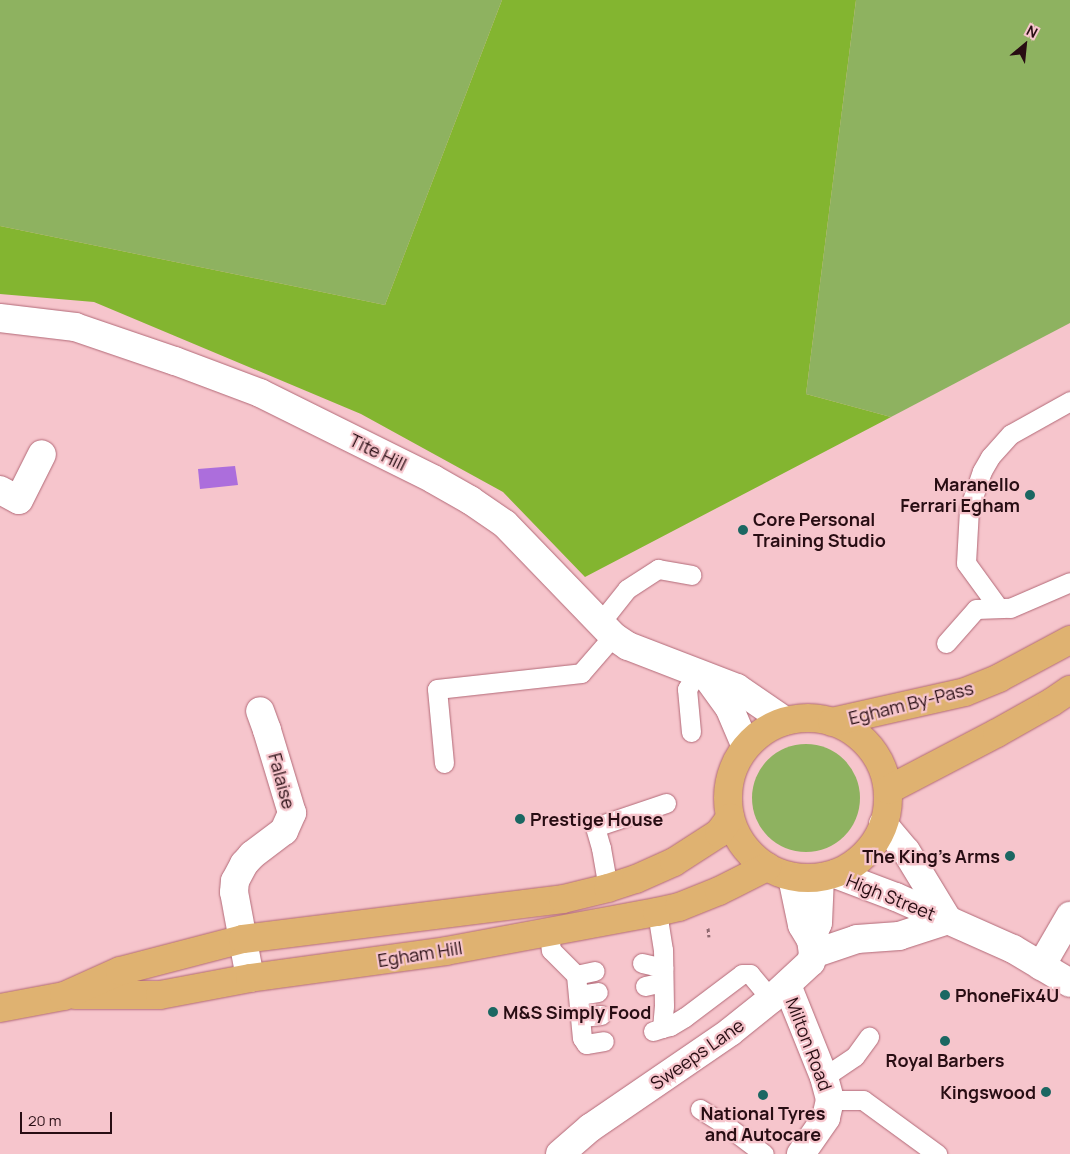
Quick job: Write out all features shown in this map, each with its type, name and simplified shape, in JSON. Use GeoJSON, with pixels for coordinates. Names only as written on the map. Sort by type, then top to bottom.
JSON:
{"type":"FeatureCollection","features":[{"type":"Feature","properties":{"kind":"main road","name":"Egham By-Pass"},"geometry":{"type":"LineString","coordinates":[[832,722],[965,692],[999,678],[1070,640]]}},
{"type":"Feature","properties":{"kind":"main road"},"geometry":{"type":"LineString","coordinates":[[888,790],[997,733],[1070,690]]}},
{"type":"Feature","properties":{"kind":"main road"},"geometry":{"type":"LineString","coordinates":[[816,718],[832,722],[850,731],[867,744],[884,774],[888,790],[887,812],[883,824],[867,850],[854,863],[827,876],[780,872],[754,857],[742,844],[730,818],[728,795],[730,780],[738,758],[746,747],[762,732],[785,721],[816,718]]}},
{"type":"Feature","properties":{"kind":"main road","name":"Egham Hill"},"geometry":{"type":"LineString","coordinates":[[64,996],[120,970],[243,939],[563,899],[608,888],[636,879],[674,862],[719,833],[730,818]]}},
{"type":"Feature","properties":{"kind":"main road","name":"Egham Hill"},"geometry":{"type":"LineString","coordinates":[[0,1008],[64,996],[160,995],[250,978],[446,952],[679,907],[719,891],[780,872]]}},
{"type":"Feature","properties":{"kind":"street","name":"Tite Hill"},"geometry":{"type":"LineString","coordinates":[[0,318],[75,327],[175,360],[260,393],[432,479],[470,500],[505,524],[606,629],[628,646],[737,688],[785,721]]}},
{"type":"Feature","properties":{"kind":"street"},"geometry":{"type":"LineString","coordinates":[[20,499],[42,454]]}},
{"type":"Feature","properties":{"kind":"street"},"geometry":{"type":"LineString","coordinates":[[702,675],[729,707],[746,747]]}},
{"type":"Feature","properties":{"kind":"street","name":"Falaise"},"geometry":{"type":"LineString","coordinates":[[250,978],[234,892],[235,881],[244,864],[252,855],[284,831],[292,813],[270,736],[260,712]]}},
{"type":"Feature","properties":{"kind":"street","name":"High Street"},"geometry":{"type":"LineString","coordinates":[[883,824],[906,851],[948,920]]}},
{"type":"Feature","properties":{"kind":"street"},"geometry":{"type":"LineString","coordinates":[[780,872],[812,947],[857,939],[899,936],[948,920]]}},
{"type":"Feature","properties":{"kind":"street","name":"High Street"},"geometry":{"type":"LineString","coordinates":[[827,876],[948,920],[1013,949],[1070,983]]}},
{"type":"Feature","properties":{"kind":"street","name":"Sweeps Lane"},"geometry":{"type":"LineString","coordinates":[[560,1154],[590,1128],[730,1032],[779,992],[811,962],[812,947],[827,876]]}},
{"type":"Feature","properties":{"kind":"street"},"geometry":{"type":"LineString","coordinates":[[1041,966],[1070,916]]}},
{"type":"Feature","properties":{"kind":"street","name":"Milton Road"},"geometry":{"type":"LineString","coordinates":[[779,992],[827,1089],[826,1118],[801,1154]]}},
{"type":"Feature","properties":{"kind":"lane"},"geometry":{"type":"LineString","coordinates":[[998,606],[966,563],[969,509],[982,471],[990,457],[1011,434],[1070,401]]}},
{"type":"Feature","properties":{"kind":"lane"},"geometry":{"type":"LineString","coordinates":[[444,763],[437,689],[581,673],[627,589],[658,569],[691,575]]}},
{"type":"Feature","properties":{"kind":"lane"},"geometry":{"type":"LineString","coordinates":[[946,643],[976,609],[998,606],[1010,608],[1070,582]]}},
{"type":"Feature","properties":{"kind":"lane"},"geometry":{"type":"LineString","coordinates":[[691,732],[687,689],[702,675]]}},
{"type":"Feature","properties":{"kind":"lane"},"geometry":{"type":"LineString","coordinates":[[608,888],[601,848],[594,827],[666,803]]}},
{"type":"Feature","properties":{"kind":"lane"},"geometry":{"type":"LineString","coordinates":[[657,912],[663,950],[657,979],[657,1030],[670,1026],[684,1017],[742,974],[750,974],[779,992]]}},
{"type":"Feature","properties":{"kind":"lane"},"geometry":{"type":"LineString","coordinates":[[549,932],[552,950],[576,975],[582,1017],[582,1038],[586,1044],[604,1041]]}},
{"type":"Feature","properties":{"kind":"lane"},"geometry":{"type":"LineString","coordinates":[[642,963],[657,979]]}},
{"type":"Feature","properties":{"kind":"lane"},"geometry":{"type":"LineString","coordinates":[[576,975],[595,971]]}},
{"type":"Feature","properties":{"kind":"lane"},"geometry":{"type":"LineString","coordinates":[[579,995],[598,992]]}},
{"type":"Feature","properties":{"kind":"lane"},"geometry":{"type":"LineString","coordinates":[[582,1017],[601,1015]]}},
{"type":"Feature","properties":{"kind":"lane"},"geometry":{"type":"LineString","coordinates":[[869,1037],[827,1089],[863,1100],[936,1154]]}},
{"type":"Feature","properties":{"kind":"lane"},"geometry":{"type":"LineString","coordinates":[[700,1109],[764,1154]]}},
{"type":"Feature","properties":{"kind":"green space"},"geometry":{"type":"Polygon","coordinates":[[[0,0],[502,0],[385,305],[0,226],[0,0]]]}},
{"type":"Feature","properties":{"kind":"green space"},"geometry":{"type":"Polygon","coordinates":[[[502,0],[856,0],[806,394],[891,417],[585,577],[503,492],[361,414],[94,302],[0,294],[0,226],[385,305],[502,0]]]}},
{"type":"Feature","properties":{"kind":"green space"},"geometry":{"type":"Polygon","coordinates":[[[856,0],[1070,0],[1070,323],[891,417],[806,394],[856,0]]]}},
{"type":"Feature","properties":{"kind":"green space"},"geometry":{"type":"Polygon","coordinates":[[[806,744],[827,748],[844,760],[856,777],[860,798],[856,819],[844,836],[827,848],[806,852],[785,848],[768,836],[756,819],[752,798],[756,777],[768,760],[785,748],[806,744]]]}},
{"type":"Feature","properties":{"kind":"shaded area"},"geometry":{"type":"Polygon","coordinates":[[[235,466],[238,485],[200,489],[198,469],[235,466]]]}},
{"type":"Feature","properties":{"kind":"place","name":"Maranello Ferrari Egham"},"geometry":{"type":"Point","coordinates":[1030,495]}},
{"type":"Feature","properties":{"kind":"place","name":"Core Personal Training Studio"},"geometry":{"type":"Point","coordinates":[743,530]}},
{"type":"Feature","properties":{"kind":"place","name":"Prestige House"},"geometry":{"type":"Point","coordinates":[520,819]}},
{"type":"Feature","properties":{"kind":"place","name":"The King's Arms"},"geometry":{"type":"Point","coordinates":[1010,856]}},
{"type":"Feature","properties":{"kind":"place","name":"PhoneFix4U"},"geometry":{"type":"Point","coordinates":[945,995]}},
{"type":"Feature","properties":{"kind":"place","name":"M&S Simply Food"},"geometry":{"type":"Point","coordinates":[493,1012]}},
{"type":"Feature","properties":{"kind":"place","name":"Royal Barbers"},"geometry":{"type":"Point","coordinates":[945,1041]}},
{"type":"Feature","properties":{"kind":"place","name":"Kingswood"},"geometry":{"type":"Point","coordinates":[1046,1092]}},
{"type":"Feature","properties":{"kind":"place","name":"National Tyres and Autocare"},"geometry":{"type":"Point","coordinates":[763,1095]}}]}
